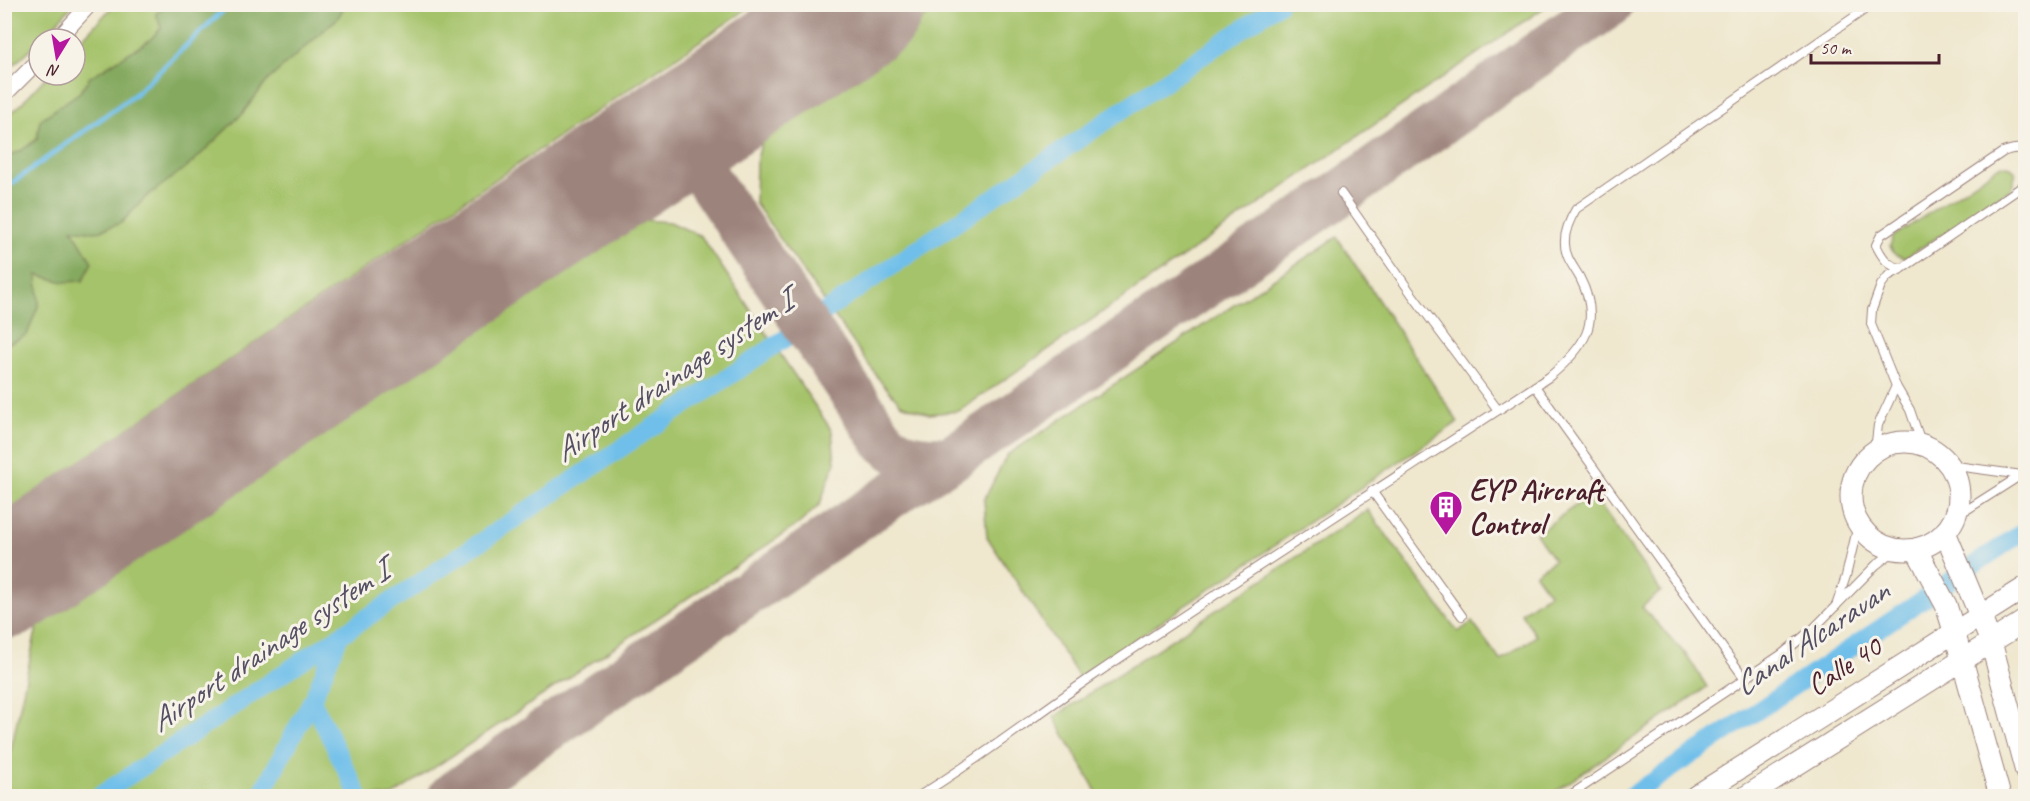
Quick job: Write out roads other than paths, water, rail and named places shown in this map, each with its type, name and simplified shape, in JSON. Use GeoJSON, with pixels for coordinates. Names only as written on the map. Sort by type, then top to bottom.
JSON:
{"type":"FeatureCollection","features":[{"type":"Feature","properties":{"kind":"main road"},"geometry":{"type":"LineString","coordinates":[[1906,442],[1922,445],[1941,456],[1957,480],[1959,496],[1956,513],[1945,532],[1932,543],[1906,549],[1882,545],[1869,537],[1858,525],[1852,509],[1850,492],[1854,476],[1862,462],[1875,450],[1890,444],[1906,442]]}},
{"type":"Feature","properties":{"kind":"main road"},"geometry":{"type":"LineString","coordinates":[[1945,532],[1990,642],[2025,772]]}},
{"type":"Feature","properties":{"kind":"main road"},"geometry":{"type":"LineString","coordinates":[[1906,549],[1933,582],[1946,605],[2000,796]]}},
{"type":"Feature","properties":{"kind":"main road","name":"Calle 40"},"geometry":{"type":"LineString","coordinates":[[1696,796],[1720,790],[1954,631],[2025,587]]}},
{"type":"Feature","properties":{"kind":"main road","name":"Calle 40"},"geometry":{"type":"LineString","coordinates":[[1747,796],[2025,620]]}},
{"type":"Feature","properties":{"kind":"street"},"geometry":{"type":"LineString","coordinates":[[69,27],[90,4]]}},
{"type":"Feature","properties":{"kind":"street"},"geometry":{"type":"LineString","coordinates":[[4,95],[27,72]]}},
{"type":"Feature","properties":{"kind":"lane"},"geometry":{"type":"LineString","coordinates":[[919,796],[1089,679],[1535,386],[1571,359],[1584,340],[1590,324],[1590,302],[1564,245],[1569,222],[1576,209],[1874,4]]}},
{"type":"Feature","properties":{"kind":"lane"},"geometry":{"type":"LineString","coordinates":[[1904,268],[1888,263],[1882,256],[1876,245],[1881,235],[2003,152],[2014,148],[2025,154]]}},
{"type":"Feature","properties":{"kind":"lane"},"geometry":{"type":"LineString","coordinates":[[1922,445],[1911,410],[1896,386],[1871,324],[1872,309],[1881,285],[1888,276],[1904,268],[2025,184]]}},
{"type":"Feature","properties":{"kind":"lane"},"geometry":{"type":"LineString","coordinates":[[1341,193],[1411,293],[1498,410]]}},
{"type":"Feature","properties":{"kind":"lane"},"geometry":{"type":"LineString","coordinates":[[1535,386],[1745,678]]}},
{"type":"Feature","properties":{"kind":"lane"},"geometry":{"type":"LineString","coordinates":[[1875,450],[1878,425],[1896,386]]}},
{"type":"Feature","properties":{"kind":"lane"},"geometry":{"type":"LineString","coordinates":[[1949,465],[2024,474]]}},
{"type":"Feature","properties":{"kind":"lane"},"geometry":{"type":"LineString","coordinates":[[1956,513],[1968,509],[2024,474]]}},
{"type":"Feature","properties":{"kind":"lane"},"geometry":{"type":"LineString","coordinates":[[1372,491],[1462,616]]}},
{"type":"Feature","properties":{"kind":"lane"},"geometry":{"type":"LineString","coordinates":[[1835,607],[1846,576],[1858,525]]}},
{"type":"Feature","properties":{"kind":"lane"},"geometry":{"type":"LineString","coordinates":[[1569,796],[1794,644],[1835,607],[1876,565],[1906,549]]}},
{"type":"Feature","properties":{"kind":"waterway"},"geometry":{"type":"LineString","coordinates":[[4,189],[134,95],[230,4]]}},
{"type":"Feature","properties":{"kind":"waterway","name":"Airport drainage system I"},"geometry":{"type":"LineString","coordinates":[[99,796],[743,367],[1279,4]]}},
{"type":"Feature","properties":{"kind":"waterway","name":"Canal Alcaravan"},"geometry":{"type":"LineString","coordinates":[[1631,796],[2026,530]]}},
{"type":"Feature","properties":{"kind":"waterway"},"geometry":{"type":"LineString","coordinates":[[340,635],[312,700],[359,796]]}},
{"type":"Feature","properties":{"kind":"waterway"},"geometry":{"type":"LineString","coordinates":[[260,796],[312,700]]}},
{"type":"Feature","properties":{"kind":"place","name":"EYP Aircraft Control"},"geometry":{"type":"Point","coordinates":[1446,536]}}]}
